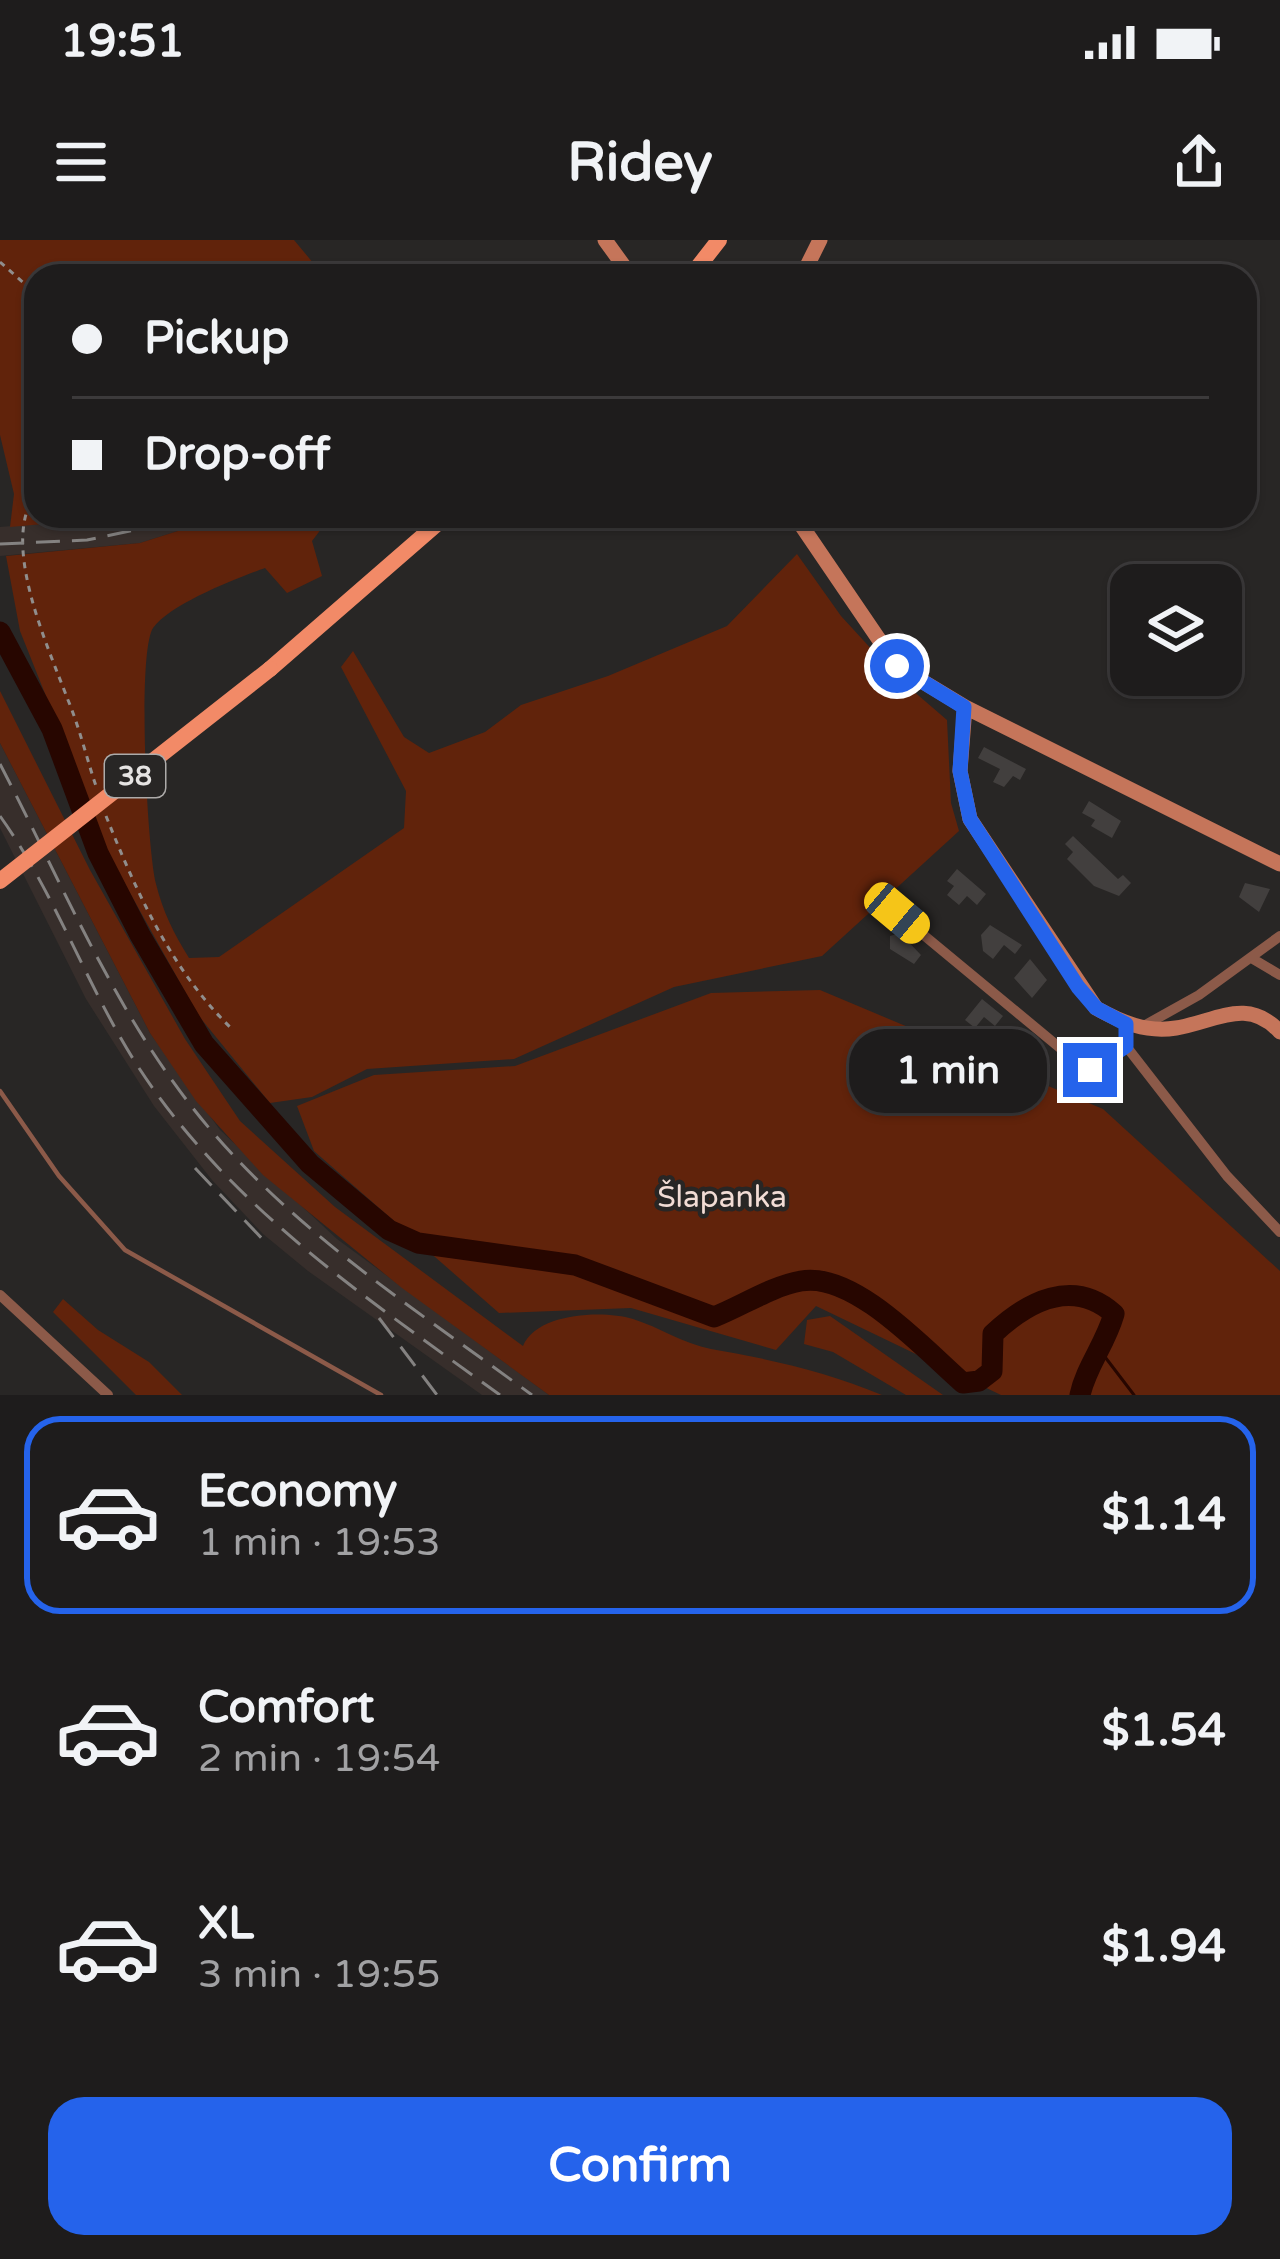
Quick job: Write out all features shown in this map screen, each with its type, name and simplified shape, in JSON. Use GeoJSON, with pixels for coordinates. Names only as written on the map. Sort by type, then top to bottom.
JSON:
{"type":"FeatureCollection","features":[{"type":"Feature","properties":{"kind":"main road"},"geometry":{"type":"LineString","coordinates":[[700,264],[719,240]]}},
{"type":"Feature","properties":{"kind":"main road","name":"38"},"geometry":{"type":"LineString","coordinates":[[0,881],[270,669],[432,528]]}},
{"type":"Feature","properties":{"kind":"street"},"geometry":{"type":"LineString","coordinates":[[803,528],[897,666],[964,707],[1280,864]]}},
{"type":"Feature","properties":{"kind":"street"},"geometry":{"type":"LineString","coordinates":[[964,707],[960,771],[970,819],[1096,1008],[1133,1026],[1179,1028],[1230,1012],[1257,1015],[1280,1032]]}},
{"type":"Feature","properties":{"kind":"street"},"geometry":{"type":"LineString","coordinates":[[897,913],[1083,1067],[1097,1069],[1126,1046],[1133,1026],[1253,959],[1280,936]]}},
{"type":"Feature","properties":{"kind":"street"},"geometry":{"type":"LineString","coordinates":[[1253,959],[1280,975]]}},
{"type":"Feature","properties":{"kind":"street"},"geometry":{"type":"LineString","coordinates":[[1126,1046],[1227,1176],[1280,1232]]}},
{"type":"Feature","properties":{"kind":"street"},"geometry":{"type":"LineString","coordinates":[[0,1294],[109,1395]]}},
{"type":"Feature","properties":{"kind":"lane"},"geometry":{"type":"LineString","coordinates":[[0,1091],[59,1176],[125,1250],[165,1278],[381,1395]]}},
{"type":"Feature","properties":{"kind":"path"},"geometry":{"type":"LineString","coordinates":[[0,262],[24,283]]}},
{"type":"Feature","properties":{"kind":"path"},"geometry":{"type":"LineString","coordinates":[[15,509],[24,502]]}},
{"type":"Feature","properties":{"kind":"path"},"geometry":{"type":"LineString","coordinates":[[36,640],[68,698],[106,818],[143,902],[196,994],[232,1029]]}},
{"type":"Feature","properties":{"kind":"shaded area"},"geometry":{"type":"Polygon","coordinates":[[[0,527],[187,528],[140,543],[0,556],[0,527]]]}},
{"type":"Feature","properties":{"kind":"shaded area"},"geometry":{"type":"Polygon","coordinates":[[[0,743],[150,1033],[220,1130],[337,1239],[549,1395],[482,1395],[308,1271],[263,1234],[212,1180],[154,1106],[86,999],[0,828],[0,743]]]}},
{"type":"Feature","properties":{"kind":"green space"},"geometry":{"type":"Polygon","coordinates":[[[0,240],[294,240],[314,264],[24,264],[24,526],[10,527],[14,494],[0,435],[0,240]]]}},
{"type":"Feature","properties":{"kind":"green space"},"geometry":{"type":"Polygon","coordinates":[[[187,528],[322,528],[312,541],[322,576],[287,593],[265,568],[189,601],[153,628],[145,711],[153,864],[166,913],[189,958],[219,957],[404,828],[406,791],[341,667],[353,651],[404,737],[429,753],[485,732],[521,705],[608,676],[727,626],[797,554],[841,616],[897,677],[947,720],[951,803],[959,831],[822,956],[674,987],[514,1059],[367,1069],[312,1097],[270,1103],[198,1015],[111,859],[20,631],[6,556],[140,543],[187,528]]]}},
{"type":"Feature","properties":{"kind":"green space"},"geometry":{"type":"Polygon","coordinates":[[[0,691],[90,870],[185,1039],[240,1121],[335,1207],[523,1346],[530,1335],[556,1321],[620,1316],[701,1347],[798,1367],[882,1395],[549,1395],[402,1288],[263,1175],[196,1101],[150,1033],[0,743],[0,691]]]}},
{"type":"Feature","properties":{"kind":"green space"},"geometry":{"type":"Polygon","coordinates":[[[820,990],[1103,1109],[1280,1271],[1280,1395],[1001,1395],[816,1306],[776,1350],[631,1308],[499,1313],[314,1151],[297,1106],[374,1075],[515,1066],[711,993],[820,990]]]}},
{"type":"Feature","properties":{"kind":"green space"},"geometry":{"type":"Polygon","coordinates":[[[63,1299],[98,1330],[149,1362],[182,1395],[136,1395],[53,1312],[63,1299]]]}},
{"type":"Feature","properties":{"kind":"green space"},"geometry":{"type":"Polygon","coordinates":[[[830,1316],[943,1395],[906,1395],[833,1352],[804,1344],[807,1320],[830,1316]]]}},
{"type":"Feature","properties":{"kind":"building"},"geometry":{"type":"Polygon","coordinates":[[[984,747],[1026,769],[1020,780],[1013,776],[1004,787],[993,782],[1000,769],[978,758],[984,747]]]}},
{"type":"Feature","properties":{"kind":"building"},"geometry":{"type":"Polygon","coordinates":[[[1089,801],[1121,821],[1112,838],[1091,826],[1095,820],[1082,813],[1089,801]]]}},
{"type":"Feature","properties":{"kind":"building"},"geometry":{"type":"Polygon","coordinates":[[[1073,836],[1118,879],[1123,875],[1131,883],[1119,896],[1094,886],[1067,859],[1073,852],[1065,844],[1073,836]]]}},
{"type":"Feature","properties":{"kind":"building"},"geometry":{"type":"Polygon","coordinates":[[[957,869],[986,894],[977,905],[967,896],[959,905],[947,895],[954,886],[947,881],[957,869]]]}},
{"type":"Feature","properties":{"kind":"building"},"geometry":{"type":"Polygon","coordinates":[[[1245,883],[1270,889],[1259,912],[1239,897],[1245,883]]]}},
{"type":"Feature","properties":{"kind":"building"},"geometry":{"type":"Polygon","coordinates":[[[990,925],[1022,945],[1015,954],[1004,945],[993,959],[983,951],[981,935],[990,925]]]}},
{"type":"Feature","properties":{"kind":"building"},"geometry":{"type":"Polygon","coordinates":[[[900,933],[921,955],[914,964],[890,949],[890,936],[900,933]]]}},
{"type":"Feature","properties":{"kind":"building"},"geometry":{"type":"Polygon","coordinates":[[[1030,959],[1047,980],[1032,998],[1014,978],[1030,959]]]}},
{"type":"Feature","properties":{"kind":"building"},"geometry":{"type":"Polygon","coordinates":[[[982,999],[1003,1016],[995,1026],[984,1017],[975,1028],[965,1020],[982,999]]]}},
{"type":"Feature","properties":{"kind":"waterway","name":"Šlapanka"},"geometry":{"type":"LineString","coordinates":[[0,632],[52,729],[98,853],[204,1044],[310,1164],[389,1230],[418,1243],[575,1265],[714,1317],[790,1284],[822,1281],[866,1300],[963,1383],[979,1381],[992,1371],[993,1334],[1020,1312],[1051,1298],[1083,1297],[1114,1314],[1080,1395]]}},
{"type":"Feature","properties":{"kind":"waterway"},"geometry":{"type":"LineString","coordinates":[[1102,1353],[1134,1395]]}},
{"type":"Feature","properties":{"kind":"railway"},"geometry":{"type":"LineString","coordinates":[[0,544],[87,540],[144,528]]}},
{"type":"Feature","properties":{"kind":"railway"},"geometry":{"type":"LineString","coordinates":[[0,764],[111,984],[163,1067],[228,1150],[308,1227],[532,1395]]}},
{"type":"Feature","properties":{"kind":"railway"},"geometry":{"type":"LineString","coordinates":[[0,816],[137,1065],[173,1116],[214,1163],[302,1246],[500,1395]]}},
{"type":"Feature","properties":{"kind":"railway"},"geometry":{"type":"LineString","coordinates":[[195,1168],[269,1246]]}},
{"type":"Feature","properties":{"kind":"railway"},"geometry":{"type":"LineString","coordinates":[[379,1318],[437,1395]]}},
{"type":"Feature","properties":{"kind":"route"},"geometry":{"type":"LineString","coordinates":[[897,666],[964,707],[960,771],[970,819],[1078,987],[1096,1008],[1126,1024],[1126,1046],[1090,1070]]}}]}
